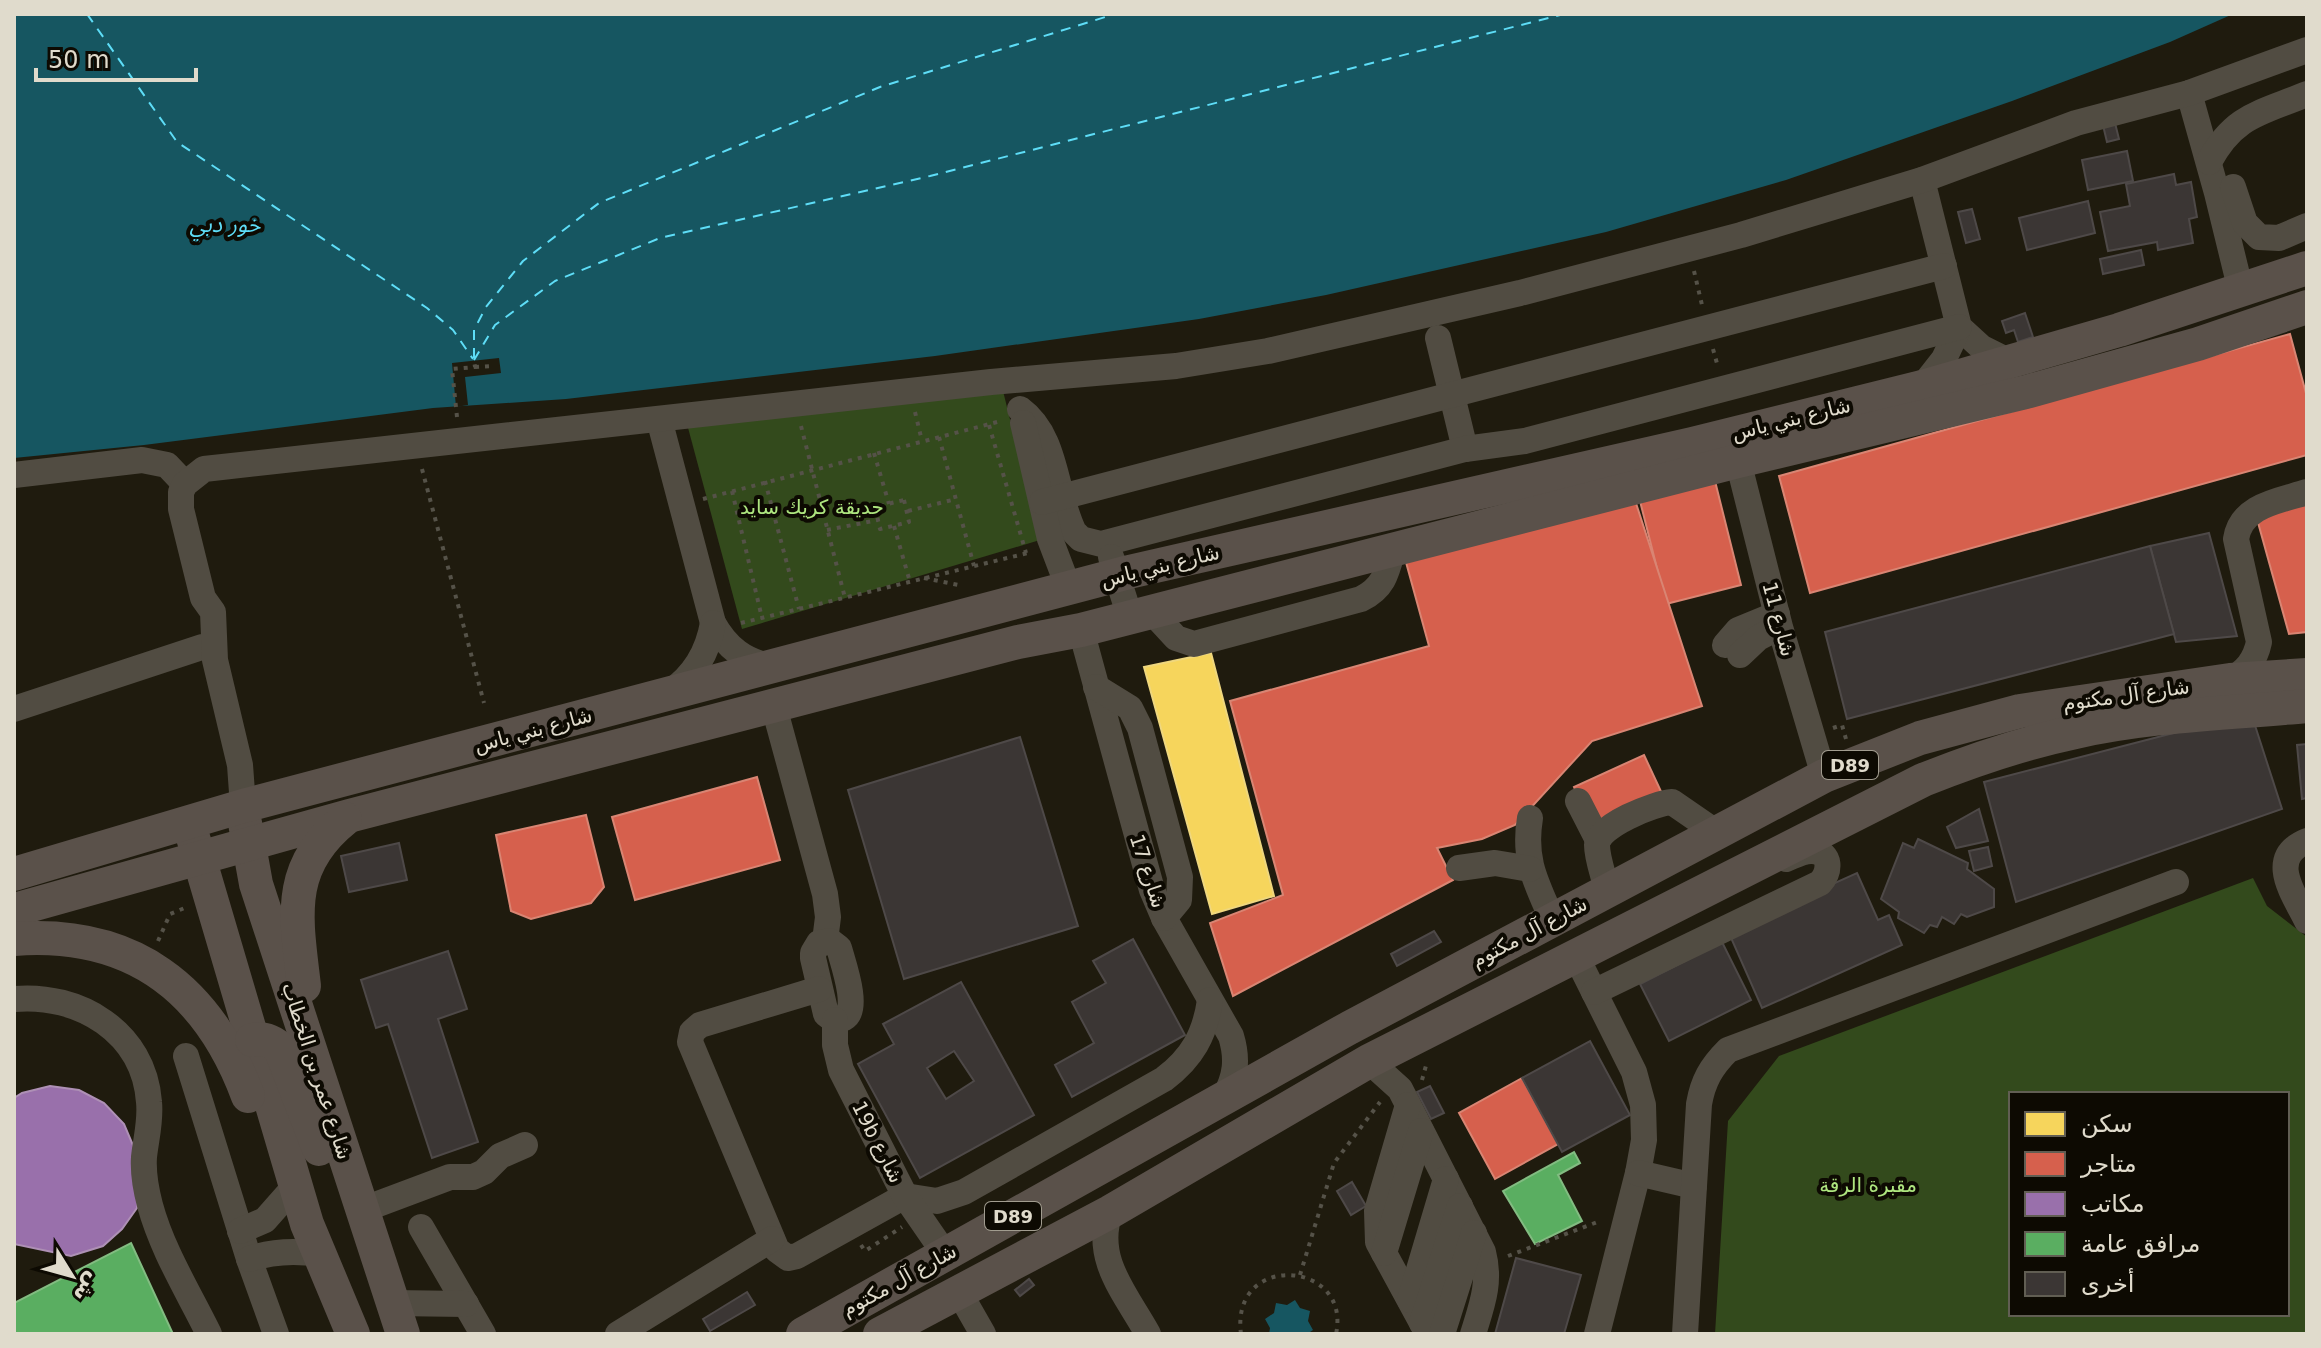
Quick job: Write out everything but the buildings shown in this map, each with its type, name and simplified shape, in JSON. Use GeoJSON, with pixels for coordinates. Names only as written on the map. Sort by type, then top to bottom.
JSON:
{"type":"FeatureCollection","features":[{"type":"Feature","properties":{"kind":"main road","name":"شارع بني ياس"},"geometry":{"type":"LineString","coordinates":[[1126,590],[1379,525],[1425,504],[1692,444],[1922,387],[2241,291],[2307,268]]}},
{"type":"Feature","properties":{"kind":"main road","name":"شارع بني ياس"},"geometry":{"type":"LineString","coordinates":[[14,874],[243,806],[1069,589],[1126,590],[1393,549],[2026,392],[2155,357],[2299,307]]}},
{"type":"Feature","properties":{"kind":"main road"},"geometry":{"type":"LineString","coordinates":[[816,695],[837,679],[861,668],[1049,620],[1064,608],[1069,589]]}},
{"type":"Feature","properties":{"kind":"main road"},"geometry":{"type":"LineString","coordinates":[[1081,630],[1079,615],[1082,605],[1091,599],[1126,590]]}},
{"type":"Feature","properties":{"kind":"main road","name":"شارع بني ياس"},"geometry":{"type":"LineString","coordinates":[[14,910],[349,816],[1018,642],[1081,630]]}},
{"type":"Feature","properties":{"kind":"main road","name":"شارع آل مكتوم"},"geometry":{"type":"LineString","coordinates":[[803,1334],[1349,1028],[1824,776],[1920,738],[1982,720],[2072,703],[2230,680],[2307,675]]}},
{"type":"Feature","properties":{"kind":"main road","name":"شارع آل مكتوم"},"geometry":{"type":"LineString","coordinates":[[880,1334],[1110,1212],[1369,1061],[1923,780],[2025,744],[2129,722],[2307,706]]}},
{"type":"Feature","properties":{"kind":"main road"},"geometry":{"type":"LineString","coordinates":[[1575,954],[1606,926],[1635,907],[1793,822],[1814,803],[1824,776]]}},
{"type":"Feature","properties":{"kind":"main road","name":"شارع عمر بن الخطاب"},"geometry":{"type":"LineString","coordinates":[[243,806],[256,884],[398,1318]]}},
{"type":"Feature","properties":{"kind":"main road"},"geometry":{"type":"LineString","coordinates":[[312,1061],[296,910],[300,881],[311,855],[327,833],[349,816]]}},
{"type":"Feature","properties":{"kind":"main road"},"geometry":{"type":"LineString","coordinates":[[188,822],[295,1186],[319,1254],[353,1334]]}},
{"type":"Feature","properties":{"kind":"main road"},"geometry":{"type":"LineString","coordinates":[[14,939],[67,938],[95,944],[135,959],[172,982],[204,1014],[229,1051],[271,1155],[295,1186]]}},
{"type":"Feature","properties":{"kind":"main road"},"geometry":{"type":"LineString","coordinates":[[1349,1028],[1369,1061]]}},
{"type":"Feature","properties":{"kind":"main road"},"geometry":{"type":"LineString","coordinates":[[252,1040],[271,1041],[280,1048],[319,1150],[339,1171],[351,1178]]}},
{"type":"Feature","properties":{"kind":"main road"},"geometry":{"type":"LineString","coordinates":[[336,1292],[341,1334]]}},
{"type":"Feature","properties":{"kind":"street"},"geometry":{"type":"LineString","coordinates":[[243,806],[240,765],[217,671],[213,612],[203,598],[181,509],[181,492],[185,484],[204,469],[991,382],[1207,362],[1373,329],[1688,250],[1922,180],[2076,123],[2189,93],[2307,50]]}},
{"type":"Feature","properties":{"kind":"street"},"geometry":{"type":"LineString","coordinates":[[2189,93],[2241,291]]}},
{"type":"Feature","properties":{"kind":"street"},"geometry":{"type":"LineString","coordinates":[[2209,162],[2234,126],[2307,94]]}},
{"type":"Feature","properties":{"kind":"street"},"geometry":{"type":"LineString","coordinates":[[1922,180],[1959,327],[1982,348],[2010,362]]}},
{"type":"Feature","properties":{"kind":"street"},"geometry":{"type":"LineString","coordinates":[[2233,187],[2245,223],[2259,237],[2279,238],[2307,226]]}},
{"type":"Feature","properties":{"kind":"street"},"geometry":{"type":"LineString","coordinates":[[1052,499],[1944,266]]}},
{"type":"Feature","properties":{"kind":"street"},"geometry":{"type":"LineString","coordinates":[[1922,387],[1944,359],[1959,327]]}},
{"type":"Feature","properties":{"kind":"street"},"geometry":{"type":"LineString","coordinates":[[1052,499],[1081,539],[1101,544],[1465,449],[1525,441],[1959,327]]}},
{"type":"Feature","properties":{"kind":"street"},"geometry":{"type":"LineString","coordinates":[[1438,338],[1465,449]]}},
{"type":"Feature","properties":{"kind":"street"},"geometry":{"type":"LineString","coordinates":[[991,382],[1009,392],[1021,413],[1035,423],[1037,443],[1052,499],[1055,556],[1069,589]]}},
{"type":"Feature","properties":{"kind":"street"},"geometry":{"type":"LineString","coordinates":[[659,419],[710,614],[710,638],[698,665],[689,677],[665,695]]}},
{"type":"Feature","properties":{"kind":"street"},"geometry":{"type":"LineString","coordinates":[[14,475],[142,460],[167,465],[185,484]]}},
{"type":"Feature","properties":{"kind":"street","name":"شارع 11"},"geometry":{"type":"LineString","coordinates":[[1738,461],[1778,620],[1824,776]]}},
{"type":"Feature","properties":{"kind":"street"},"geometry":{"type":"LineString","coordinates":[[2230,680],[2250,665],[2259,642],[2236,539],[2242,520],[2258,508],[2307,492]]}},
{"type":"Feature","properties":{"kind":"street"},"geometry":{"type":"LineString","coordinates":[[203,598],[198,615],[202,647],[217,671]]}},
{"type":"Feature","properties":{"kind":"street"},"geometry":{"type":"LineString","coordinates":[[710,614],[731,648],[743,658],[773,667]]}},
{"type":"Feature","properties":{"kind":"street"},"geometry":{"type":"LineString","coordinates":[[1733,650],[1758,638],[1778,620]]}},
{"type":"Feature","properties":{"kind":"street","name":"شارع 17"},"geometry":{"type":"LineString","coordinates":[[1081,630],[1146,875],[1164,918],[1231,1036],[1236,1052],[1232,1084],[1224,1098]]}},
{"type":"Feature","properties":{"kind":"street"},"geometry":{"type":"LineString","coordinates":[[14,709],[202,647]]}},
{"type":"Feature","properties":{"kind":"street","name":"19b شارع"},"geometry":{"type":"LineString","coordinates":[[774,707],[825,894],[828,917],[825,941]]}},
{"type":"Feature","properties":{"kind":"street"},"geometry":{"type":"LineString","coordinates":[[1578,801],[1598,840]]}},
{"type":"Feature","properties":{"kind":"street"},"geometry":{"type":"LineString","coordinates":[[1607,890],[1596,844],[1607,828],[1672,802],[1717,833]]}},
{"type":"Feature","properties":{"kind":"street"},"geometry":{"type":"LineString","coordinates":[[1530,818],[1527,844],[1530,869],[1552,919]]}},
{"type":"Feature","properties":{"kind":"street"},"geometry":{"type":"LineString","coordinates":[[2307,841],[2296,846],[2285,864],[2285,876],[2307,921]]}},
{"type":"Feature","properties":{"kind":"street"},"geometry":{"type":"LineString","coordinates":[[1594,992],[1820,883],[1829,869],[1827,860],[1814,851],[1737,875]]}},
{"type":"Feature","properties":{"kind":"street"},"geometry":{"type":"LineString","coordinates":[[1459,868],[1495,863],[1530,869]]}},
{"type":"Feature","properties":{"kind":"street"},"geometry":{"type":"LineString","coordinates":[[1685,1334],[1703,1084],[1713,1065],[1728,1050],[2176,882]]}},
{"type":"Feature","properties":{"kind":"street","name":"19b شارع"},"geometry":{"type":"LineString","coordinates":[[825,941],[839,948],[852,1006],[847,1016],[835,1020],[826,1014],[813,953],[819,943],[825,941]]}},
{"type":"Feature","properties":{"kind":"street"},"geometry":{"type":"LineString","coordinates":[[1575,954],[1634,1072],[1643,1105],[1644,1140],[1638,1173],[1597,1334]]}},
{"type":"Feature","properties":{"kind":"street"},"geometry":{"type":"LineString","coordinates":[[819,989],[700,1025],[690,1037],[772,1239],[780,1254],[792,1258],[905,1196],[926,1201],[951,1198],[1164,1079],[1192,1053],[1202,1037],[1210,1000]]}},
{"type":"Feature","properties":{"kind":"street"},"geometry":{"type":"LineString","coordinates":[[14,999],[47,998],[77,1005],[104,1021],[126,1043],[142,1070],[149,1100],[149,1131],[144,1158],[150,1206],[209,1334]]}},
{"type":"Feature","properties":{"kind":"street","name":"19b شارع"},"geometry":{"type":"LineString","coordinates":[[835,1020],[835,1045],[841,1070],[905,1196],[945,1254]]}},
{"type":"Feature","properties":{"kind":"street"},"geometry":{"type":"LineString","coordinates":[[186,1056],[249,1259],[276,1334]]}},
{"type":"Feature","properties":{"kind":"street"},"geometry":{"type":"LineString","coordinates":[[1369,1061],[1404,1097],[1487,1264],[1487,1289],[1473,1334]]}},
{"type":"Feature","properties":{"kind":"street"},"geometry":{"type":"LineString","coordinates":[[1404,1097],[1377,1211],[1378,1242],[1410,1300],[1431,1330]]}},
{"type":"Feature","properties":{"kind":"street"},"geometry":{"type":"LineString","coordinates":[[1390,1263],[1427,1142]]}},
{"type":"Feature","properties":{"kind":"street"},"geometry":{"type":"LineString","coordinates":[[362,1210],[450,1177],[458,1168],[477,1157],[500,1156],[525,1145]]}},
{"type":"Feature","properties":{"kind":"street"},"geometry":{"type":"LineString","coordinates":[[1638,1173],[1694,1186]]}},
{"type":"Feature","properties":{"kind":"street"},"geometry":{"type":"LineString","coordinates":[[1410,1300],[1446,1179]]}},
{"type":"Feature","properties":{"kind":"street"},"geometry":{"type":"LineString","coordinates":[[240,1231],[265,1220],[295,1186]]}},
{"type":"Feature","properties":{"kind":"street"},"geometry":{"type":"LineString","coordinates":[[1431,1330],[1460,1206]]}},
{"type":"Feature","properties":{"kind":"street"},"geometry":{"type":"LineString","coordinates":[[1110,1212],[1104,1227],[1103,1244],[1107,1261],[1148,1334]]}},
{"type":"Feature","properties":{"kind":"street"},"geometry":{"type":"LineString","coordinates":[[421,1227],[483,1334]]}},
{"type":"Feature","properties":{"kind":"street"},"geometry":{"type":"LineString","coordinates":[[1431,1330],[1474,1233]]}},
{"type":"Feature","properties":{"kind":"street"},"geometry":{"type":"LineString","coordinates":[[618,1334],[772,1239]]}},
{"type":"Feature","properties":{"kind":"street"},"geometry":{"type":"LineString","coordinates":[[249,1259],[272,1252],[319,1254]]}},
{"type":"Feature","properties":{"kind":"street"},"geometry":{"type":"LineString","coordinates":[[959,1292],[983,1334]]}},
{"type":"Feature","properties":{"kind":"street"},"geometry":{"type":"LineString","coordinates":[[398,1318],[466,1304]]}},
{"type":"Feature","properties":{"kind":"path"},"geometry":{"type":"LineString","coordinates":[[474,360],[475,367]]}},
{"type":"Feature","properties":{"kind":"path"},"geometry":{"type":"LineString","coordinates":[[459,440],[452,369],[492,366]]}},
{"type":"Feature","properties":{"kind":"path"},"geometry":{"type":"LineString","coordinates":[[795,404],[845,598]]}},
{"type":"Feature","properties":{"kind":"path"},"geometry":{"type":"LineString","coordinates":[[682,505],[1021,413]]}},
{"type":"Feature","properties":{"kind":"path"},"geometry":{"type":"LineString","coordinates":[[989,424],[1026,553]]}},
{"type":"Feature","properties":{"kind":"path"},"geometry":{"type":"LineString","coordinates":[[939,437],[974,566]]}},
{"type":"Feature","properties":{"kind":"path"},"geometry":{"type":"LineString","coordinates":[[416,445],[484,703]]}},
{"type":"Feature","properties":{"kind":"path"},"geometry":{"type":"LineString","coordinates":[[874,453],[889,504]]}},
{"type":"Feature","properties":{"kind":"path"},"geometry":{"type":"LineString","coordinates":[[765,481],[799,609]]}},
{"type":"Feature","properties":{"kind":"path"},"geometry":{"type":"LineString","coordinates":[[732,491],[762,618]]}},
{"type":"Feature","properties":{"kind":"path"},"geometry":{"type":"LineString","coordinates":[[907,512],[956,499]]}},
{"type":"Feature","properties":{"kind":"path"},"geometry":{"type":"LineString","coordinates":[[904,500],[907,512],[909,522],[880,529],[875,507],[904,500]]}},
{"type":"Feature","properties":{"kind":"path"},"geometry":{"type":"LineString","coordinates":[[827,530],[878,520]]}},
{"type":"Feature","properties":{"kind":"path"},"geometry":{"type":"LineString","coordinates":[[894,525],[910,582]]}},
{"type":"Feature","properties":{"kind":"path"},"geometry":{"type":"LineString","coordinates":[[710,614],[722,603],[730,626],[1043,549]]}},
{"type":"Feature","properties":{"kind":"path"},"geometry":{"type":"LineString","coordinates":[[924,578],[967,587]]}},
{"type":"Feature","properties":{"kind":"path"},"geometry":{"type":"LineString","coordinates":[[1300,1275],[1334,1163],[1381,1101],[1404,1097],[1422,1082],[1423,1068],[1432,1055],[1423,1035]]}},
{"type":"Feature","properties":{"kind":"path"},"geometry":{"type":"LineString","coordinates":[[1487,1264],[1629,1211]]}},
{"type":"Feature","properties":{"kind":"path"},"geometry":{"type":"LineString","coordinates":[[1241,1334],[1243,1304],[1252,1290],[1266,1279],[1282,1274],[1300,1275],[1316,1281],[1328,1293],[1336,1308],[1336,1334]]}},
{"type":"Feature","properties":{"kind":"green space","name":"حديقة كريك سايد"},"geometry":{"type":"Polygon","coordinates":[[[1002,387],[1040,540],[742,629],[687,424],[1002,387]]]}},
{"type":"Feature","properties":{"kind":"green space","name":"مقبرة الرقة"},"geometry":{"type":"Polygon","coordinates":[[[2253,878],[2267,906],[2307,937],[2307,1334],[1715,1334],[1728,1121],[1779,1056],[2253,878]]]}},
{"type":"Feature","properties":{"kind":"water","name":"خور دبي"},"geometry":{"type":"Polygon","coordinates":[[[14,14],[2233,14],[2170,42],[2012,101],[1786,180],[1606,232],[1326,295],[1199,319],[935,356],[566,399],[433,408],[144,445],[14,458],[14,14]]]}},
{"type":"Feature","properties":{"kind":"water"},"geometry":{"type":"Polygon","coordinates":[[[1295,1300],[1300,1308],[1310,1311],[1308,1321],[1313,1330],[1307,1334],[1269,1334],[1270,1328],[1265,1319],[1274,1313],[1276,1303],[1287,1305],[1295,1300]]]}},
{"type":"Feature","properties":{"kind":"pier"},"geometry":{"type":"Polygon","coordinates":[[[499,358],[501,373],[465,377],[468,405],[456,407],[452,363],[499,358]]]}},
{"type":"Feature","properties":{"kind":"ferry route"},"geometry":{"type":"LineString","coordinates":[[87,14],[177,142],[427,308],[453,330],[473,359]]}},
{"type":"Feature","properties":{"kind":"ferry route"},"geometry":{"type":"LineString","coordinates":[[474,358],[474,330],[486,307],[523,261],[599,203],[880,87],[1115,14]]}},
{"type":"Feature","properties":{"kind":"ferry route"},"geometry":{"type":"LineString","coordinates":[[474,360],[495,325],[555,281],[660,238],[930,176],[1564,14]]}}]}
